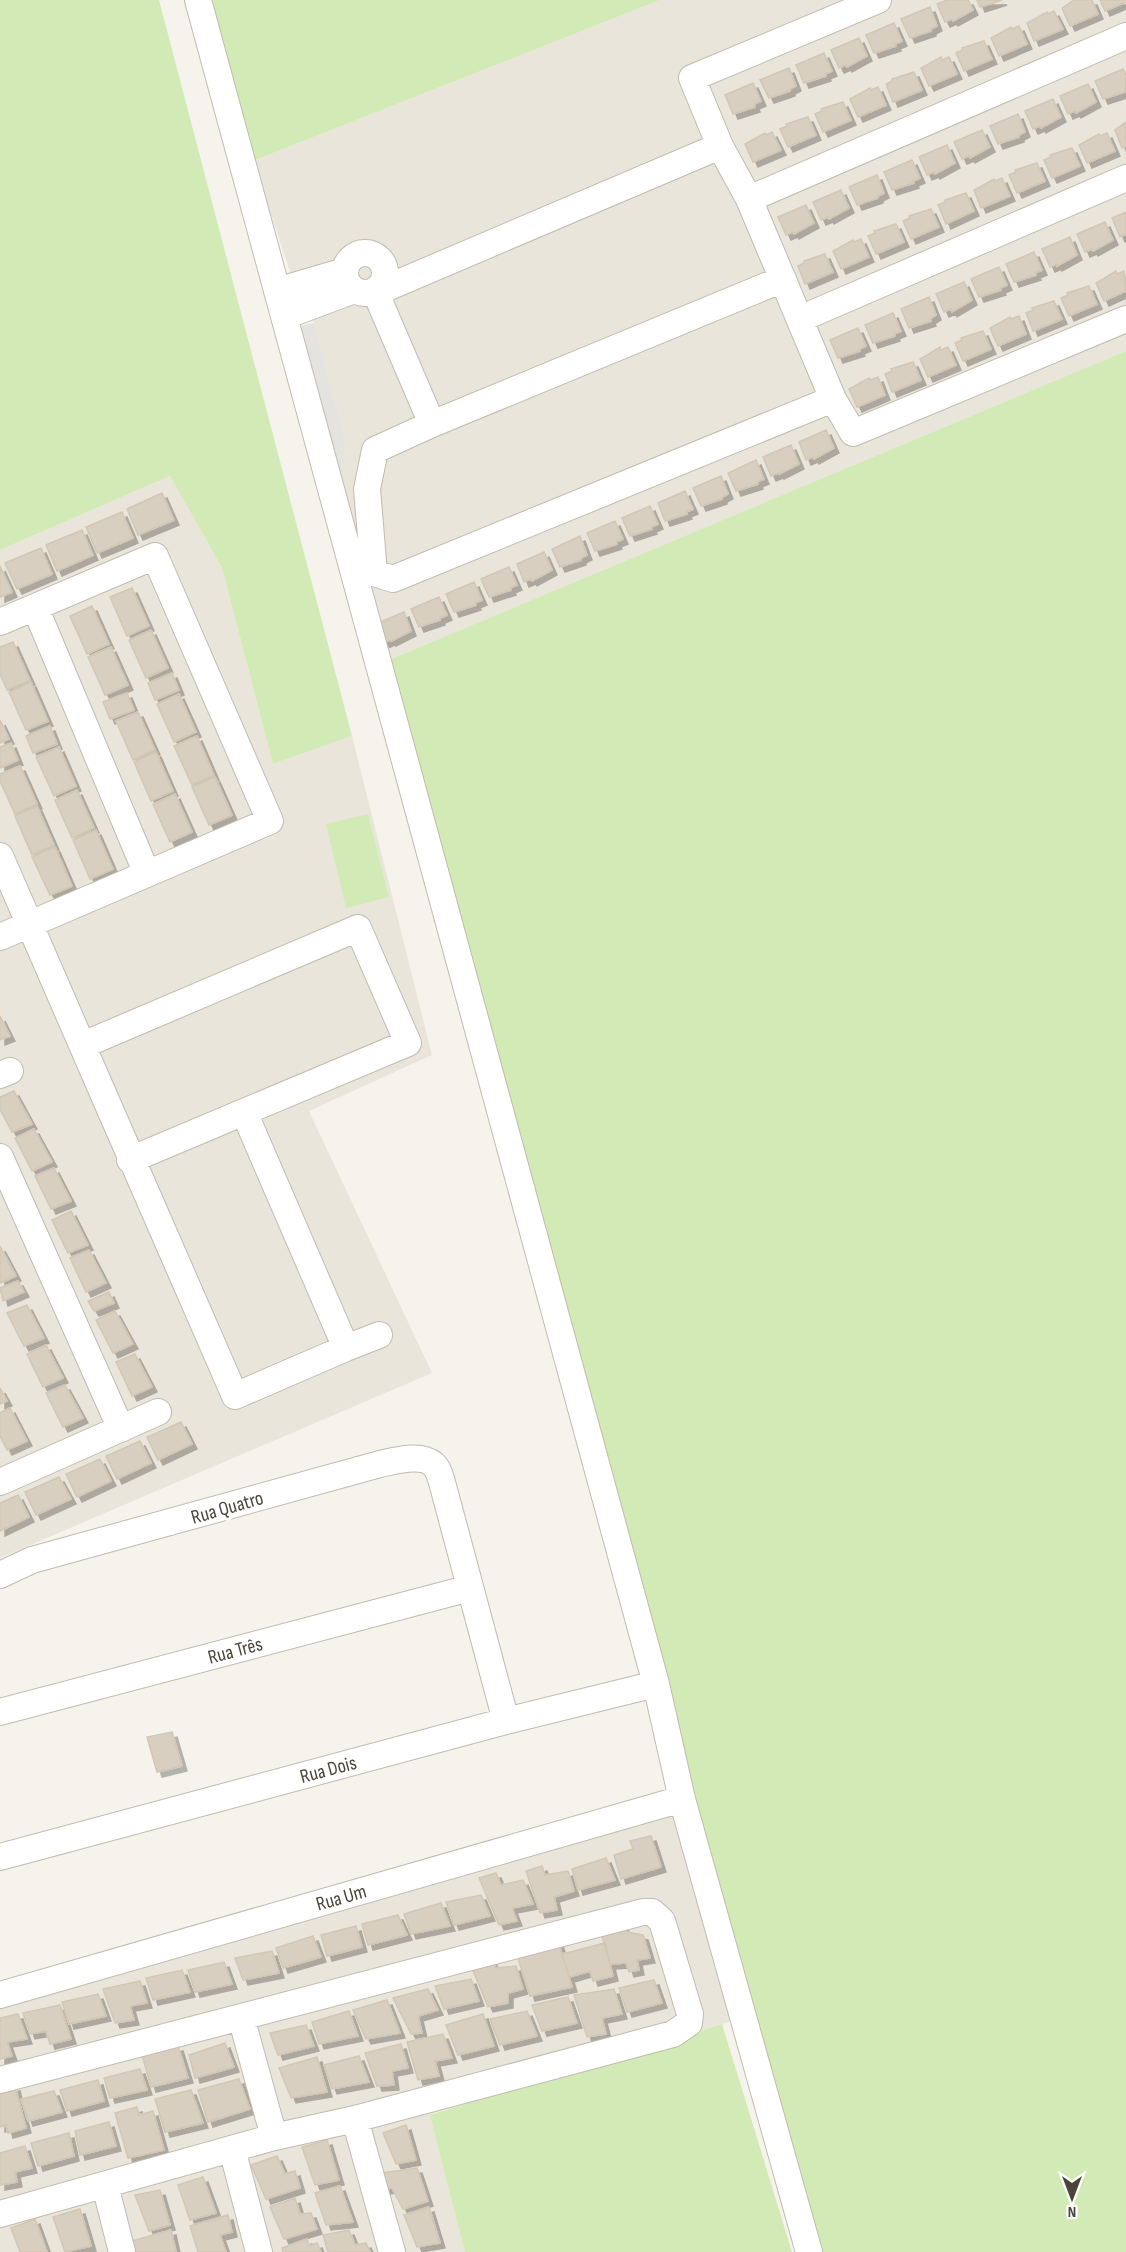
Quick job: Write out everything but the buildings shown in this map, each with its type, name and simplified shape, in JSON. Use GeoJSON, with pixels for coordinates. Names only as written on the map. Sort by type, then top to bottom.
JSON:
{"type":"FeatureCollection","features":[{"type":"Feature","properties":{"kind":"street"},"geometry":{"type":"LineString","coordinates":[[198,0],[656,1684],[682,1799],[809,2252]]}},
{"type":"Feature","properties":{"kind":"street"},"geometry":{"type":"LineString","coordinates":[[878,0],[692,78],[720,146],[749,200],[833,399],[853,433],[1126,318]]}},
{"type":"Feature","properties":{"kind":"street"},"geometry":{"type":"LineString","coordinates":[[749,200],[1126,36]]}},
{"type":"Feature","properties":{"kind":"street"},"geometry":{"type":"LineString","coordinates":[[277,291],[358,284],[377,292],[720,146]]}},
{"type":"Feature","properties":{"kind":"street"},"geometry":{"type":"LineString","coordinates":[[800,319],[1126,178]]}},
{"type":"Feature","properties":{"kind":"street"},"geometry":{"type":"LineString","coordinates":[[783,279],[432,424],[375,450],[367,489],[374,573],[393,579],[833,399]]}},
{"type":"Feature","properties":{"kind":"street"},"geometry":{"type":"LineString","coordinates":[[285,316],[358,284]]}},
{"type":"Feature","properties":{"kind":"street"},"geometry":{"type":"LineString","coordinates":[[358,284],[432,424]]}},
{"type":"Feature","properties":{"kind":"street"},"geometry":{"type":"LineString","coordinates":[[0,622],[155,556],[270,821],[0,937]]}},
{"type":"Feature","properties":{"kind":"street"},"geometry":{"type":"LineString","coordinates":[[35,607],[147,874]]}},
{"type":"Feature","properties":{"kind":"street"},"geometry":{"type":"LineString","coordinates":[[0,856],[83,1045],[130,1160],[235,1396],[379,1335]]}},
{"type":"Feature","properties":{"kind":"street"},"geometry":{"type":"LineString","coordinates":[[83,1045],[358,928],[408,1043],[130,1160]]}},
{"type":"Feature","properties":{"kind":"street"},"geometry":{"type":"LineString","coordinates":[[244,1112],[346,1348]]}},
{"type":"Feature","properties":{"kind":"street"},"geometry":{"type":"LineString","coordinates":[[0,1157],[121,1429]]}},
{"type":"Feature","properties":{"kind":"street"},"geometry":{"type":"LineString","coordinates":[[0,1482],[158,1412]]}},
{"type":"Feature","properties":{"kind":"street","name":"Rua Quatro"},"geometry":{"type":"LineString","coordinates":[[0,1575],[32,1560],[398,1460],[418,1459],[432,1463],[443,1486],[470,1588]]}},
{"type":"Feature","properties":{"kind":"street"},"geometry":{"type":"LineString","coordinates":[[470,1588],[506,1721]]}},
{"type":"Feature","properties":{"kind":"street","name":"Rua Três"},"geometry":{"type":"LineString","coordinates":[[0,1712],[470,1588]]}},
{"type":"Feature","properties":{"kind":"street","name":"Rua Dois"},"geometry":{"type":"LineString","coordinates":[[0,1857],[506,1721],[656,1684]]}},
{"type":"Feature","properties":{"kind":"street","name":"Rua Um"},"geometry":{"type":"LineString","coordinates":[[0,1995],[682,1799]]}},
{"type":"Feature","properties":{"kind":"street"},"geometry":{"type":"LineString","coordinates":[[0,2080],[636,1913],[652,1912],[662,1921],[690,2014],[689,2023],[681,2030],[662,2037],[355,2119],[274,2137],[0,2214]]}},
{"type":"Feature","properties":{"kind":"street"},"geometry":{"type":"LineString","coordinates":[[241,2017],[274,2137]]}},
{"type":"Feature","properties":{"kind":"street"},"geometry":{"type":"LineString","coordinates":[[355,2119],[392,2252]]}},
{"type":"Feature","properties":{"kind":"street"},"geometry":{"type":"LineString","coordinates":[[232,2149],[259,2252]]}},
{"type":"Feature","properties":{"kind":"street"},"geometry":{"type":"LineString","coordinates":[[105,2185],[122,2252]]}},
{"type":"Feature","properties":{"kind":"shaded area"},"geometry":{"type":"Polygon","coordinates":[[[660,0],[1126,0],[1126,351],[384,662],[338,497],[346,443],[314,323],[291,274],[253,161],[660,0]]]}},
{"type":"Feature","properties":{"kind":"shaded area"},"geometry":{"type":"Polygon","coordinates":[[[314,323],[346,443],[338,497],[291,328],[314,323]]]}},
{"type":"Feature","properties":{"kind":"shaded area"},"geometry":{"type":"Polygon","coordinates":[[[170,476],[222,568],[273,764],[352,736],[432,1055],[309,1111],[432,1373],[0,1558],[0,550],[170,476]]]}},
{"type":"Feature","properties":{"kind":"shaded area"},"geometry":{"type":"Polygon","coordinates":[[[682,1799],[742,2018],[431,2114],[465,2252],[0,2252],[0,1996],[682,1799]]]}},
{"type":"Feature","properties":{"kind":"green space"},"geometry":{"type":"Polygon","coordinates":[[[0,0],[159,0],[352,736],[273,764],[222,568],[170,476],[0,550],[0,0]]]}},
{"type":"Feature","properties":{"kind":"green space"},"geometry":{"type":"Polygon","coordinates":[[[210,0],[660,0],[253,161],[210,0]]]}},
{"type":"Feature","properties":{"kind":"green space"},"geometry":{"type":"Polygon","coordinates":[[[1126,351],[1126,2252],[819,2252],[384,662],[1126,351]]]}},
{"type":"Feature","properties":{"kind":"green space"},"geometry":{"type":"Polygon","coordinates":[[[368,814],[389,897],[346,908],[326,824],[368,814]]]}},
{"type":"Feature","properties":{"kind":"green space"},"geometry":{"type":"Polygon","coordinates":[[[722,2024],[792,2252],[465,2252],[430,2115],[722,2024]]]}}]}
